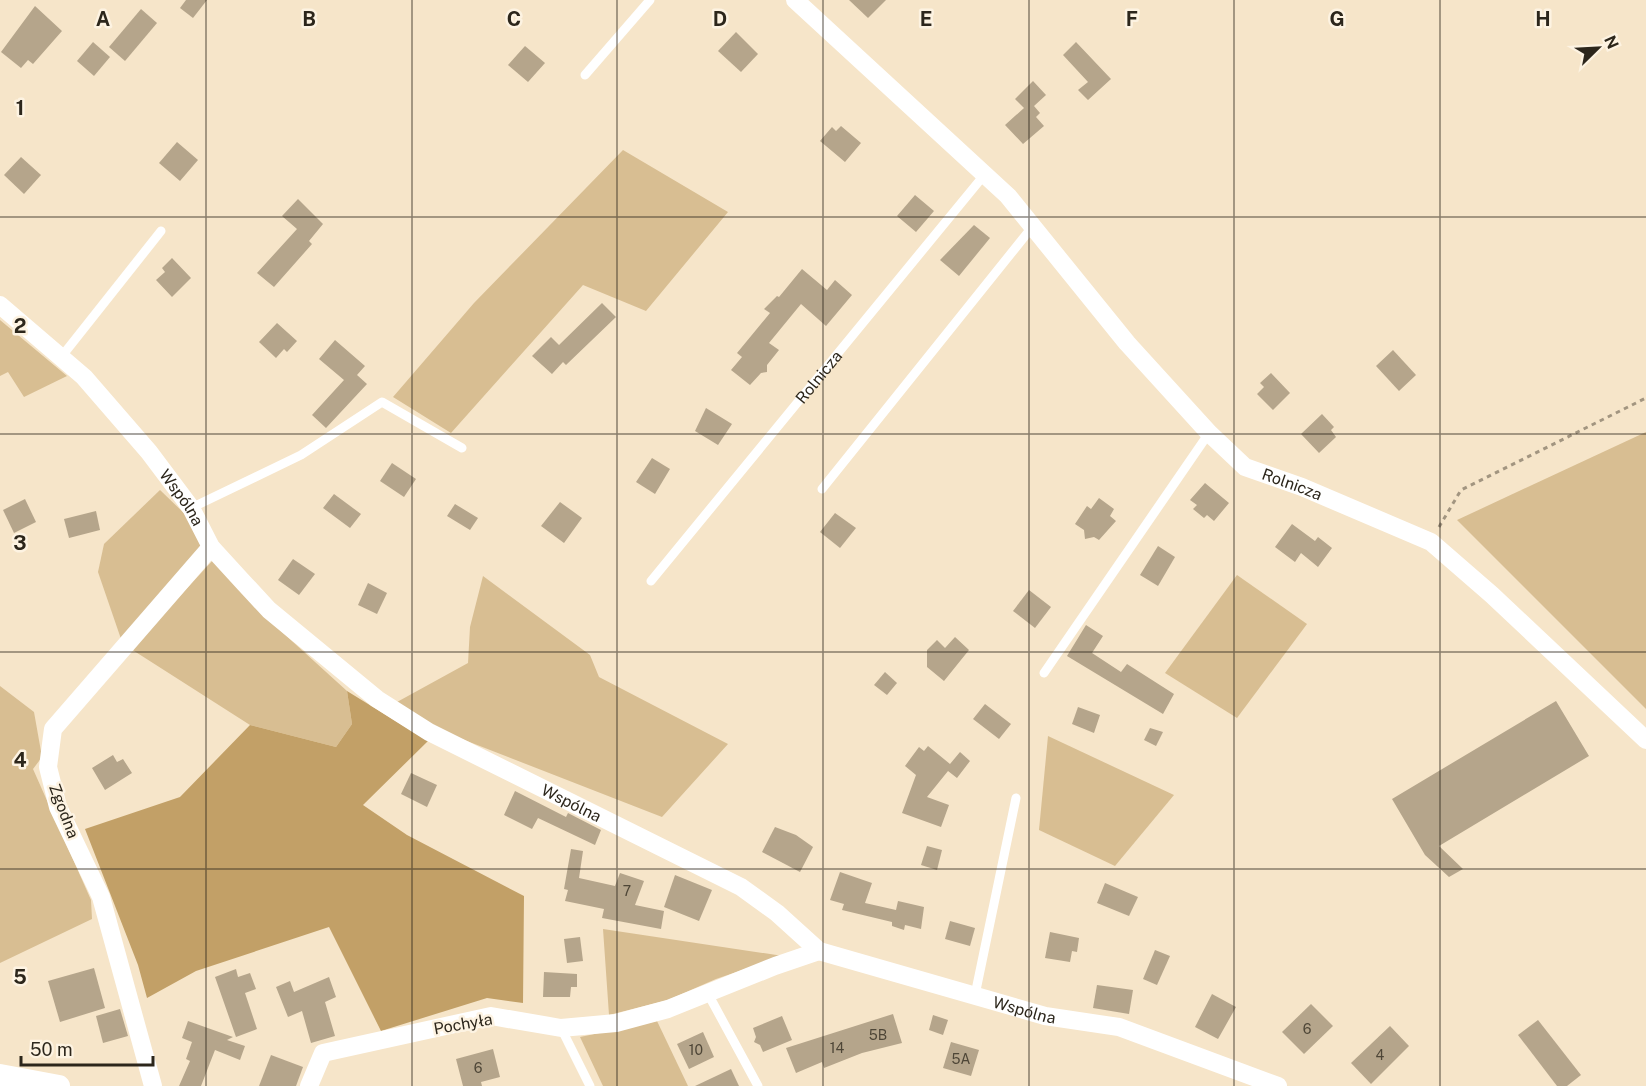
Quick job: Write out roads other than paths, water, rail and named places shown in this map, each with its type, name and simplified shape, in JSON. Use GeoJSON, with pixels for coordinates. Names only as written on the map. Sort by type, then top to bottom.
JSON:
{"type":"FeatureCollection","features":[{"type":"Feature","properties":{"kind":"street","name":"Rolnicza"},"geometry":{"type":"LineString","coordinates":[[795,0],[1008,196],[1127,343],[1209,434],[1245,467],[1302,487],[1431,542],[1492,595],[1646,740]]}},
{"type":"Feature","properties":{"kind":"street","name":"Wspólna"},"geometry":{"type":"LineString","coordinates":[[0,305],[84,377],[149,452],[191,508],[212,547],[269,610],[377,699],[429,732],[741,887],[777,913],[819,951],[1045,1016],[1119,1027],[1278,1086]]}},
{"type":"Feature","properties":{"kind":"street","name":"Zgodna"},"geometry":{"type":"LineString","coordinates":[[153,1086],[101,897],[58,807],[48,767],[53,729],[212,547]]}},
{"type":"Feature","properties":{"kind":"street","name":"Pochyła"},"geometry":{"type":"LineString","coordinates":[[309,1086],[323,1053],[491,1016],[561,1028],[616,1023],[669,1009],[707,992],[819,951]]}},
{"type":"Feature","properties":{"kind":"street"},"geometry":{"type":"LineString","coordinates":[[0,1075],[59,1086]]}},
{"type":"Feature","properties":{"kind":"lane"},"geometry":{"type":"LineString","coordinates":[[585,75],[650,0]]}},
{"type":"Feature","properties":{"kind":"lane","name":"Rolnicza"},"geometry":{"type":"LineString","coordinates":[[651,581],[985,174]]}},
{"type":"Feature","properties":{"kind":"lane"},"geometry":{"type":"LineString","coordinates":[[822,489],[1033,226]]}},
{"type":"Feature","properties":{"kind":"lane"},"geometry":{"type":"LineString","coordinates":[[62,356],[161,231]]}},
{"type":"Feature","properties":{"kind":"lane"},"geometry":{"type":"LineString","coordinates":[[191,508],[301,455],[382,402],[462,448]]}},
{"type":"Feature","properties":{"kind":"lane"},"geometry":{"type":"LineString","coordinates":[[1044,673],[1209,434]]}},
{"type":"Feature","properties":{"kind":"lane"},"geometry":{"type":"LineString","coordinates":[[975,995],[1016,798]]}},
{"type":"Feature","properties":{"kind":"lane"},"geometry":{"type":"LineString","coordinates":[[707,992],[758,1086]]}},
{"type":"Feature","properties":{"kind":"lane"},"geometry":{"type":"LineString","coordinates":[[561,1028],[590,1086]]}}]}
